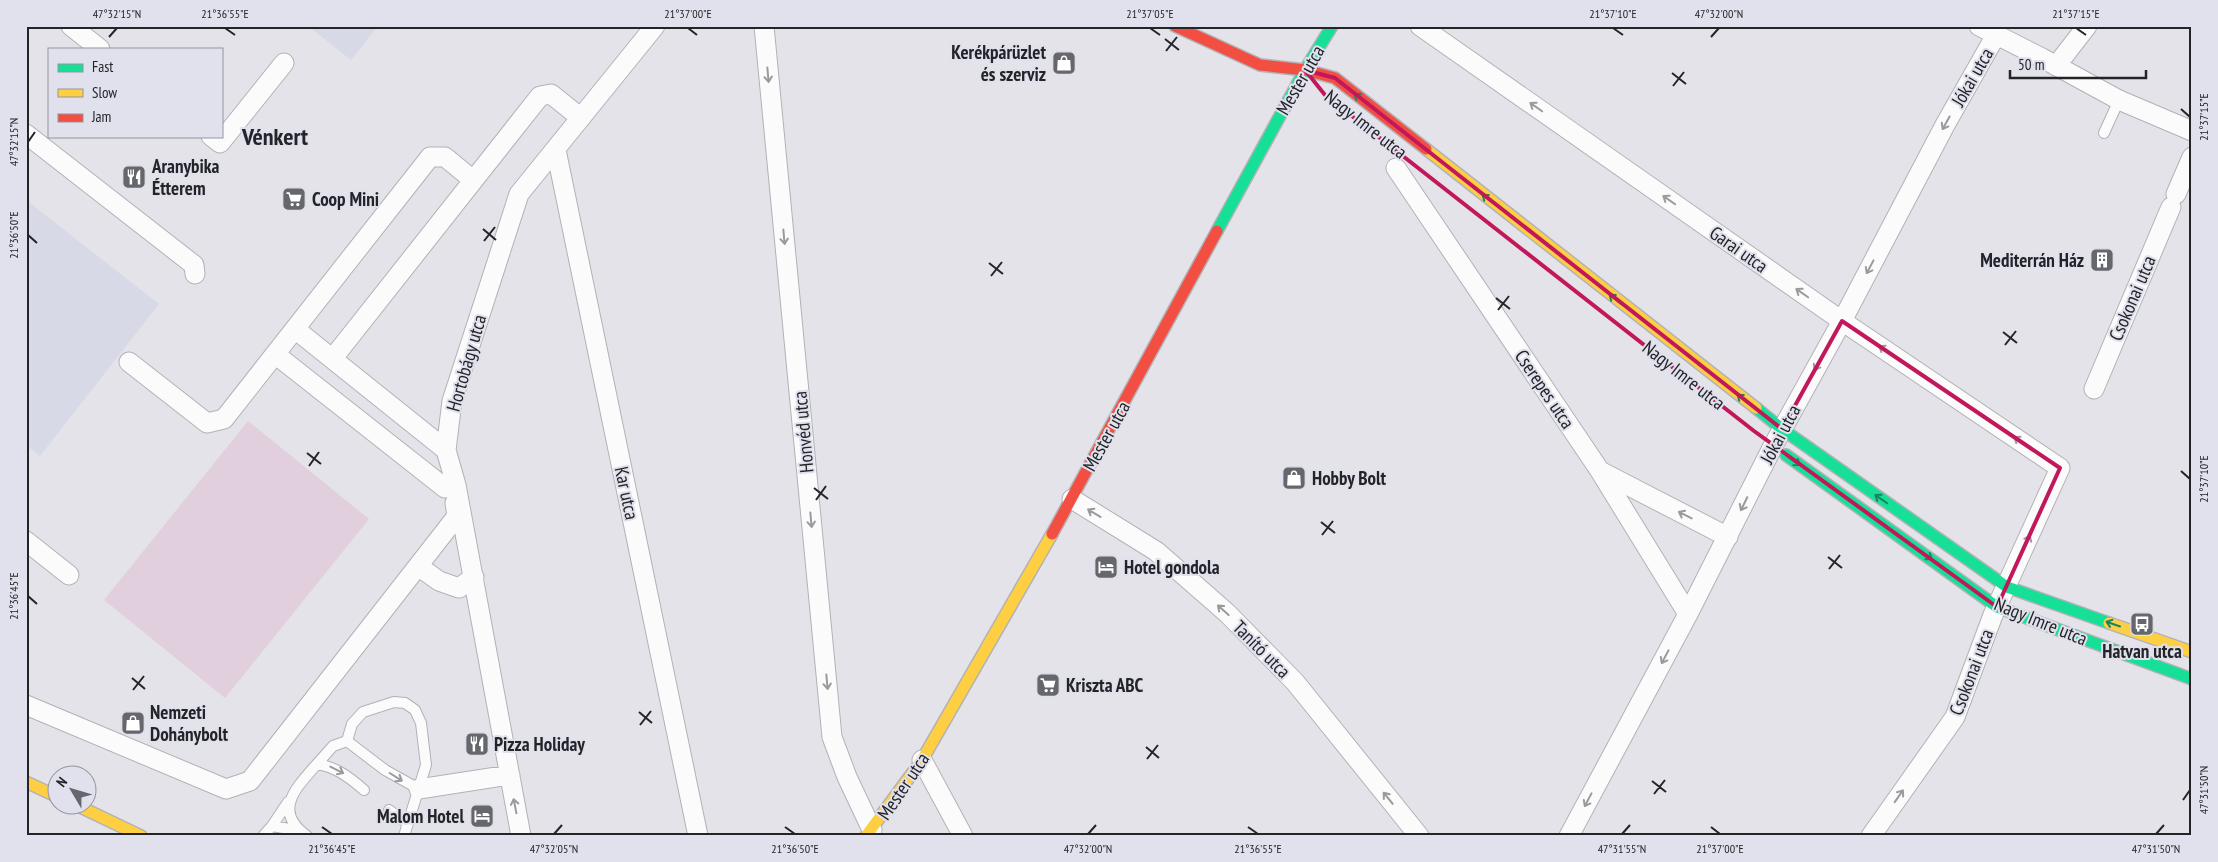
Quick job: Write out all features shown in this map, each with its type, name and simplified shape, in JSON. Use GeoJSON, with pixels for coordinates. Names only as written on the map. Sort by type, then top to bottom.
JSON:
{"type":"FeatureCollection","features":[{"type":"Feature","properties":{"kind":"street"},"geometry":{"type":"LineString","coordinates":[[71,26],[99,48]]}},
{"type":"Feature","properties":{"kind":"street","name":"Hortobágy utca"},"geometry":{"type":"LineString","coordinates":[[521,836],[474,577],[446,450],[452,401],[519,194],[655,26]]}},
{"type":"Feature","properties":{"kind":"street","name":"Honvéd utca"},"geometry":{"type":"LineString","coordinates":[[764,26],[832,737],[869,833]]}},
{"type":"Feature","properties":{"kind":"street"},"geometry":{"type":"LineString","coordinates":[[1175,26],[1260,65],[1306,70]]}},
{"type":"Feature","properties":{"kind":"street","name":"Mester utca"},"geometry":{"type":"LineString","coordinates":[[869,833],[922,760],[1072,499],[1306,70],[1332,26]]}},
{"type":"Feature","properties":{"kind":"street","name":"Garai utca"},"geometry":{"type":"LineString","coordinates":[[1420,26],[1842,321],[2060,468]]}},
{"type":"Feature","properties":{"kind":"street"},"geometry":{"type":"LineString","coordinates":[[2056,66],[2087,26]]}},
{"type":"Feature","properties":{"kind":"street"},"geometry":{"type":"LineString","coordinates":[[1988,31],[2119,100],[2192,131]]}},
{"type":"Feature","properties":{"kind":"street","name":"Jókai utca"},"geometry":{"type":"LineString","coordinates":[[1569,836],[1728,537],[1774,439],[1842,321],[1945,125],[1988,31]]}},
{"type":"Feature","properties":{"kind":"street"},"geometry":{"type":"LineString","coordinates":[[222,133],[284,63]]}},
{"type":"Feature","properties":{"kind":"street","name":"Nagy Imre utca"},"geometry":{"type":"LineString","coordinates":[[1306,70],[1315,82]]}},
{"type":"Feature","properties":{"kind":"street","name":"Nagy Imre utca"},"geometry":{"type":"LineString","coordinates":[[1306,70],[1335,78],[1774,439],[1997,607],[2192,679]]}},
{"type":"Feature","properties":{"kind":"street"},"geometry":{"type":"LineString","coordinates":[[333,358],[540,96],[551,94],[581,118]]}},
{"type":"Feature","properties":{"kind":"street"},"geometry":{"type":"LineString","coordinates":[[26,134],[194,264],[195,274]]}},
{"type":"Feature","properties":{"kind":"street","name":"Kar utca"},"geometry":{"type":"LineString","coordinates":[[556,150],[698,836]]}},
{"type":"Feature","properties":{"kind":"street"},"geometry":{"type":"LineString","coordinates":[[129,362],[208,423],[224,419],[430,157],[445,157],[473,180]]}},
{"type":"Feature","properties":{"kind":"street","name":"Csokonai utca"},"geometry":{"type":"LineString","coordinates":[[2094,389],[2192,157]]}},
{"type":"Feature","properties":{"kind":"street","name":"Cserepes utca"},"geometry":{"type":"LineString","coordinates":[[1396,168],[1600,471],[1688,614]]}},
{"type":"Feature","properties":{"kind":"street"},"geometry":{"type":"LineString","coordinates":[[295,329],[446,450]]}},
{"type":"Feature","properties":{"kind":"street"},"geometry":{"type":"LineString","coordinates":[[26,705],[226,789],[250,781],[418,566],[456,501],[445,488],[275,354]]}},
{"type":"Feature","properties":{"kind":"street","name":"Nagy Imre utca"},"geometry":{"type":"LineString","coordinates":[[1774,439],[2007,587],[2192,652]]}},
{"type":"Feature","properties":{"kind":"street","name":"Csokonai utca"},"geometry":{"type":"LineString","coordinates":[[1871,836],[1954,717],[1997,607],[2060,468]]}},
{"type":"Feature","properties":{"kind":"street"},"geometry":{"type":"LineString","coordinates":[[1600,471],[1728,537]]}},
{"type":"Feature","properties":{"kind":"street","name":"Tanító utca"},"geometry":{"type":"LineString","coordinates":[[1072,499],[1156,551],[1227,614],[1295,682],[1418,836]]}},
{"type":"Feature","properties":{"kind":"street"},"geometry":{"type":"LineString","coordinates":[[26,541],[69,575]]}},
{"type":"Feature","properties":{"kind":"street"},"geometry":{"type":"LineString","coordinates":[[418,566],[438,581],[459,588],[474,577]]}},
{"type":"Feature","properties":{"kind":"street"},"geometry":{"type":"LineString","coordinates":[[922,760],[963,836]]}},
{"type":"Feature","properties":{"kind":"street"},"geometry":{"type":"LineString","coordinates":[[418,789],[510,775]]}},
{"type":"Feature","properties":{"kind":"street"},"geometry":{"type":"LineString","coordinates":[[26,782],[48,792]]}},
{"type":"Feature","properties":{"kind":"street"},"geometry":{"type":"LineString","coordinates":[[95,814],[141,836]]}},
{"type":"Feature","properties":{"kind":"lane"},"geometry":{"type":"LineString","coordinates":[[2104,133],[2119,100]]}},
{"type":"Feature","properties":{"kind":"lane"},"geometry":{"type":"LineString","coordinates":[[347,741],[352,724],[363,712],[394,702],[405,703],[415,710],[421,723],[426,765],[404,836]]}},
{"type":"Feature","properties":{"kind":"lane"},"geometry":{"type":"LineString","coordinates":[[263,836],[272,826],[300,783],[333,746],[347,741]]}},
{"type":"Feature","properties":{"kind":"lane"},"geometry":{"type":"LineString","coordinates":[[347,741],[385,770],[418,789]]}},
{"type":"Feature","properties":{"kind":"lane"},"geometry":{"type":"LineString","coordinates":[[317,764],[330,766],[346,775],[364,790]]}},
{"type":"Feature","properties":{"kind":"lane"},"geometry":{"type":"LineString","coordinates":[[288,801],[288,812],[304,833]]}},
{"type":"Feature","properties":{"kind":"lane"},"geometry":{"type":"LineString","coordinates":[[389,810],[408,824]]}},
{"type":"Feature","properties":{"kind":"lane"},"geometry":{"type":"LineString","coordinates":[[272,826],[304,833]]}},
{"type":"Feature","properties":{"kind":"highlighted area"},"geometry":{"type":"Polygon","coordinates":[[[1305,70],[1335,78],[1782,429],[1842,321],[2060,468],[1997,607],[1754,431],[1325,95],[1305,70]]]}},
{"type":"Feature","properties":{"kind":"shaded area"},"geometry":{"type":"Polygon","coordinates":[[[308,26],[378,26],[351,60],[308,26]]]}},
{"type":"Feature","properties":{"kind":"shaded area"},"geometry":{"type":"Polygon","coordinates":[[[26,200],[159,304],[40,456],[26,445],[26,200]]]}},
{"type":"Feature","properties":{"kind":"shaded area"},"geometry":{"type":"Polygon","coordinates":[[[248,421],[369,519],[225,698],[104,600],[248,421]]]}},
{"type":"Feature","properties":{"kind":"traffic: fast"},"geometry":{"type":"LineString","coordinates":[[1217,231],[1305,70],[1332,26]]}},
{"type":"Feature","properties":{"kind":"traffic: fast"},"geometry":{"type":"LineString","coordinates":[[1756,408],[1782,429],[2007,587],[2109,623]]}},
{"type":"Feature","properties":{"kind":"traffic: fast"},"geometry":{"type":"LineString","coordinates":[[1786,455],[1997,607],[2192,679]]}},
{"type":"Feature","properties":{"kind":"traffic: slow"},"geometry":{"type":"LineString","coordinates":[[1426,149],[1756,408]]}},
{"type":"Feature","properties":{"kind":"traffic: slow"},"geometry":{"type":"LineString","coordinates":[[866,836],[922,760],[1052,534]]}},
{"type":"Feature","properties":{"kind":"traffic: slow"},"geometry":{"type":"LineString","coordinates":[[2109,623],[2192,652]]}},
{"type":"Feature","properties":{"kind":"traffic: slow"},"geometry":{"type":"LineString","coordinates":[[26,782],[48,792]]}},
{"type":"Feature","properties":{"kind":"traffic: slow"},"geometry":{"type":"LineString","coordinates":[[95,814],[141,836]]}},
{"type":"Feature","properties":{"kind":"traffic: jam"},"geometry":{"type":"LineString","coordinates":[[1175,26],[1260,65],[1305,70],[1335,78],[1426,149]]}},
{"type":"Feature","properties":{"kind":"traffic: jam"},"geometry":{"type":"LineString","coordinates":[[1052,534],[1217,231]]}},
{"type":"Feature","properties":{"kind":"place","name":"Kerékpárüzlet és szerviz"},"geometry":{"type":"Point","coordinates":[1064,63]}},
{"type":"Feature","properties":{"kind":"place","name":"Aranybika Étterem"},"geometry":{"type":"Point","coordinates":[134,177]}},
{"type":"Feature","properties":{"kind":"place","name":"Coop Mini"},"geometry":{"type":"Point","coordinates":[294,199]}},
{"type":"Feature","properties":{"kind":"place","name":"Mediterrán Ház"},"geometry":{"type":"Point","coordinates":[2102,260]}},
{"type":"Feature","properties":{"kind":"place","name":"Hobby Bolt"},"geometry":{"type":"Point","coordinates":[1294,478]}},
{"type":"Feature","properties":{"kind":"place","name":"Hotel gondola"},"geometry":{"type":"Point","coordinates":[1106,567]}},
{"type":"Feature","properties":{"kind":"place","name":"Hatvan utca"},"geometry":{"type":"Point","coordinates":[2142,624]}},
{"type":"Feature","properties":{"kind":"place","name":"Kriszta ABC"},"geometry":{"type":"Point","coordinates":[1048,685]}},
{"type":"Feature","properties":{"kind":"place","name":"Nemzeti Dohánybolt"},"geometry":{"type":"Point","coordinates":[133,723]}},
{"type":"Feature","properties":{"kind":"place","name":"Pizza Holiday"},"geometry":{"type":"Point","coordinates":[477,744]}},
{"type":"Feature","properties":{"kind":"place","name":"Malom Hotel"},"geometry":{"type":"Point","coordinates":[482,816]}},
{"type":"Feature","properties":{"kind":"district","name":"Vénkert"},"geometry":{"type":"Point","coordinates":[275,137]}}]}
